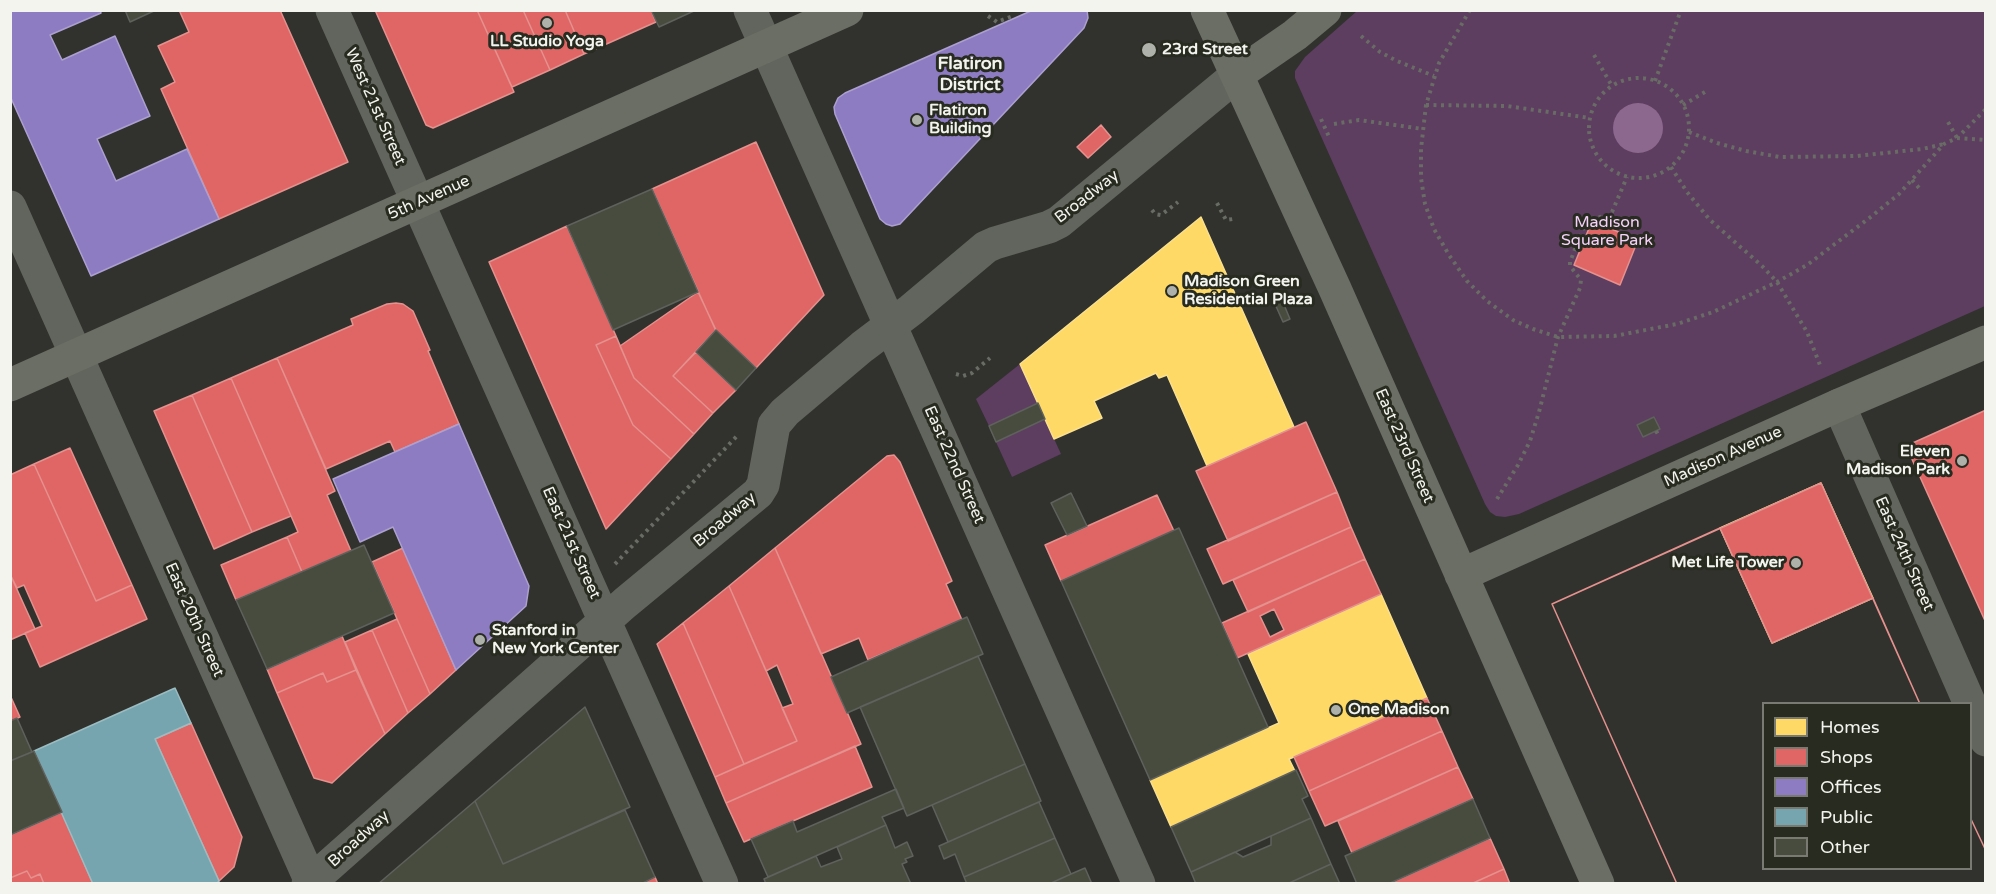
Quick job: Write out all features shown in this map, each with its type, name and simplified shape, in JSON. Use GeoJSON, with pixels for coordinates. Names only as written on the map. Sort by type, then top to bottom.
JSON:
{"type":"FeatureCollection","features":[{"type":"Feature","properties":{"kind":"main road","name":"5th Avenue"},"geometry":{"type":"LineString","coordinates":[[10,385],[847,10]]}},
{"type":"Feature","properties":{"kind":"main road","name":"East 23rd Street"},"geometry":{"type":"LineString","coordinates":[[1208,10],[1598,884]]}},
{"type":"Feature","properties":{"kind":"main road"},"geometry":{"type":"LineString","coordinates":[[1237,75],[1295,35],[1325,10]]}},
{"type":"Feature","properties":{"kind":"main road","name":"Madison Avenue"},"geometry":{"type":"LineString","coordinates":[[1461,575],[1839,405],[1986,342]]}},
{"type":"Feature","properties":{"kind":"street","name":"West 21st Street"},"geometry":{"type":"LineString","coordinates":[[332,10],[419,203]]}},
{"type":"Feature","properties":{"kind":"street","name":"East 22nd Street"},"geometry":{"type":"LineString","coordinates":[[750,10],[1139,884]]}},
{"type":"Feature","properties":{"kind":"street","name":"Broadway"},"geometry":{"type":"LineString","coordinates":[[311,883],[605,620],[758,493],[763,485],[774,425],[785,412],[987,247],[1059,222],[1237,75]]}},
{"type":"Feature","properties":{"kind":"street","name":"East 21st Street"},"geometry":{"type":"LineString","coordinates":[[419,203],[722,884]]}},
{"type":"Feature","properties":{"kind":"street","name":"East 20th Street"},"geometry":{"type":"LineString","coordinates":[[10,207],[311,883]]}},
{"type":"Feature","properties":{"kind":"street","name":"East 24th Street"},"geometry":{"type":"LineString","coordinates":[[1839,405],[1969,702]]}},
{"type":"Feature","properties":{"kind":"street","name":"East 24th Street"},"geometry":{"type":"LineString","coordinates":[[1972,709],[1986,740]]}},
{"type":"Feature","properties":{"kind":"path"},"geometry":{"type":"LineString","coordinates":[[1470,10],[1439,63],[1426,105],[1421,148],[1421,178],[1425,204],[1434,229],[1467,281],[1487,301],[1513,320],[1558,337],[1614,336],[1677,324],[1713,312],[1777,282],[1808,265],[1899,194],[1944,144]]}},
{"type":"Feature","properties":{"kind":"path"},"geometry":{"type":"LineString","coordinates":[[1655,81],[1681,10]]}},
{"type":"Feature","properties":{"kind":"path"},"geometry":{"type":"LineString","coordinates":[[988,16],[997,22],[1013,16]]}},
{"type":"Feature","properties":{"kind":"path"},"geometry":{"type":"LineString","coordinates":[[1361,36],[1380,52],[1434,76]]}},
{"type":"Feature","properties":{"kind":"path"},"geometry":{"type":"LineString","coordinates":[[1594,55],[1612,86]]}},
{"type":"Feature","properties":{"kind":"path"},"geometry":{"type":"LineString","coordinates":[[1633,79],[1644,79],[1655,81],[1676,95],[1687,113],[1689,132],[1680,157],[1671,167],[1658,175],[1642,178],[1627,177],[1603,163],[1595,152],[1588,129],[1596,102],[1612,86],[1633,79]]}},
{"type":"Feature","properties":{"kind":"path"},"geometry":{"type":"LineString","coordinates":[[1683,105],[1705,92]]}},
{"type":"Feature","properties":{"kind":"path"},"geometry":{"type":"LineString","coordinates":[[1426,105],[1507,106],[1590,118]]}},
{"type":"Feature","properties":{"kind":"path"},"geometry":{"type":"LineString","coordinates":[[1689,132],[1716,143],[1780,157],[1857,156],[1944,144],[1957,138],[1986,109]]}},
{"type":"Feature","properties":{"kind":"path"},"geometry":{"type":"LineString","coordinates":[[1321,119],[1330,139]]}},
{"type":"Feature","properties":{"kind":"path"},"geometry":{"type":"LineString","coordinates":[[1334,124],[1359,120],[1423,129]]}},
{"type":"Feature","properties":{"kind":"path"},"geometry":{"type":"LineString","coordinates":[[1948,122],[1957,138]]}},
{"type":"Feature","properties":{"kind":"path"},"geometry":{"type":"LineString","coordinates":[[1957,138],[1986,140]]}},
{"type":"Feature","properties":{"kind":"path"},"geometry":{"type":"LineString","coordinates":[[1671,167],[1687,192],[1710,220],[1777,282],[1807,332],[1820,364]]}},
{"type":"Feature","properties":{"kind":"path"},"geometry":{"type":"LineString","coordinates":[[1497,499],[1530,441],[1558,337],[1580,288],[1581,280],[1570,266],[1576,241],[1587,221],[1608,216],[1612,212],[1627,177]]}},
{"type":"Feature","properties":{"kind":"path"},"geometry":{"type":"LineString","coordinates":[[1912,180],[1920,189]]}},
{"type":"Feature","properties":{"kind":"path"},"geometry":{"type":"LineString","coordinates":[[1152,210],[1155,214],[1161,215],[1178,202]]}},
{"type":"Feature","properties":{"kind":"path"},"geometry":{"type":"LineString","coordinates":[[1217,202],[1226,220],[1233,219]]}},
{"type":"Feature","properties":{"kind":"path"},"geometry":{"type":"LineString","coordinates":[[956,374],[963,376],[972,373],[990,358]]}},
{"type":"Feature","properties":{"kind":"path"},"geometry":{"type":"LineString","coordinates":[[610,570],[751,421],[785,412]]}},
{"type":"Feature","properties":{"kind":"path"},"geometry":{"type":"LineString","coordinates":[[1656,431],[1659,436]]}},
{"type":"Feature","properties":{"kind":"green space","name":"Madison Square Park"},"geometry":{"type":"Polygon","coordinates":[[[1357,11],[1985,11],[1985,306],[1519,514],[1496,516],[1485,504],[1295,78],[1295,71],[1305,57],[1357,11]]]}},
{"type":"Feature","properties":{"kind":"green space"},"geometry":{"type":"Polygon","coordinates":[[[1020,364],[1038,403],[989,426],[976,399],[1020,364]]]}},
{"type":"Feature","properties":{"kind":"green space"},"geometry":{"type":"Polygon","coordinates":[[[1045,419],[1061,454],[1012,477],[996,442],[1045,419]]]}},
{"type":"Feature","properties":{"kind":"shaded area"},"geometry":{"type":"Polygon","coordinates":[[[1638,103],[1652,107],[1659,114],[1663,128],[1659,142],[1652,149],[1638,153],[1624,149],[1617,142],[1613,128],[1617,114],[1624,107],[1638,103]]]}},
{"type":"Feature","properties":{"kind":"building: Homes","name":"Madison Green Residential Plaza"},"geometry":{"type":"Polygon","coordinates":[[[1201,217],[1294,427],[1207,466],[1167,375],[1159,378],[1156,373],[1094,401],[1102,418],[1054,439],[1020,364],[1201,217]]]}},
{"type":"Feature","properties":{"kind":"building: Homes","name":"Met Life Tower"},"geometry":{"type":"Polygon","coordinates":[[[1821,483],[1873,598],[1772,643],[1720,528],[1821,483]]]}},
{"type":"Feature","properties":{"kind":"building: Homes","name":"One Madison"},"geometry":{"type":"Polygon","coordinates":[[[1381,594],[1427,698],[1289,759],[1295,771],[1171,827],[1150,780],[1279,723],[1248,654],[1381,594]]]}},
{"type":"Feature","properties":{"kind":"building: Shops"},"geometry":{"type":"Polygon","coordinates":[[[179,10],[280,10],[348,162],[219,219],[161,89],[175,82],[158,46],[189,32],[179,10]]]}},
{"type":"Feature","properties":{"kind":"building: Shops"},"geometry":{"type":"Polygon","coordinates":[[[375,10],[477,10],[514,92],[433,128],[426,125],[375,10]]]}},
{"type":"Feature","properties":{"kind":"building: Shops"},"geometry":{"type":"Polygon","coordinates":[[[477,10],[523,10],[550,70],[512,87],[477,10]]]}},
{"type":"Feature","properties":{"kind":"building: Shops"},"geometry":{"type":"Polygon","coordinates":[[[523,10],[565,10],[584,54],[550,70],[523,10]]]}},
{"type":"Feature","properties":{"kind":"building: Shops"},"geometry":{"type":"Polygon","coordinates":[[[565,10],[651,10],[656,22],[584,54],[565,10]]]}},
{"type":"Feature","properties":{"kind":"building: Shops"},"geometry":{"type":"Polygon","coordinates":[[[1101,125],[1111,137],[1088,158],[1077,147],[1101,125]]]}},
{"type":"Feature","properties":{"kind":"building: Shops"},"geometry":{"type":"Polygon","coordinates":[[[756,142],[824,295],[756,368],[716,331],[652,189],[756,142]]]}},
{"type":"Feature","properties":{"kind":"building: Shops"},"geometry":{"type":"Polygon","coordinates":[[[1592,221],[1638,240],[1620,285],[1574,265],[1592,221]]]}},
{"type":"Feature","properties":{"kind":"building: Shops"},"geometry":{"type":"Polygon","coordinates":[[[567,226],[616,336],[596,345],[633,425],[671,459],[606,529],[489,262],[567,226]]]}},
{"type":"Feature","properties":{"kind":"building: Shops"},"geometry":{"type":"Polygon","coordinates":[[[698,292],[716,330],[673,376],[713,413],[694,434],[634,378],[620,346],[698,292]]]}},
{"type":"Feature","properties":{"kind":"building: Shops"},"geometry":{"type":"Polygon","coordinates":[[[387,304],[403,304],[413,311],[459,424],[395,452],[390,441],[326,469],[277,358],[353,325],[351,319],[387,304]]]}},
{"type":"Feature","properties":{"kind":"building: Shops"},"geometry":{"type":"Polygon","coordinates":[[[616,336],[634,378],[694,434],[671,459],[633,425],[596,345],[616,336]]]}},
{"type":"Feature","properties":{"kind":"building: Shops"},"geometry":{"type":"Polygon","coordinates":[[[696,352],[736,390],[713,413],[673,376],[696,352]]]}},
{"type":"Feature","properties":{"kind":"building: Shops"},"geometry":{"type":"Polygon","coordinates":[[[277,358],[335,491],[327,495],[351,551],[302,572],[287,537],[298,532],[231,378],[277,358]]]}},
{"type":"Feature","properties":{"kind":"building: Shops"},"geometry":{"type":"Polygon","coordinates":[[[231,378],[291,516],[252,532],[192,395],[231,378]]]}},
{"type":"Feature","properties":{"kind":"building: Shops"},"geometry":{"type":"Polygon","coordinates":[[[192,395],[252,532],[214,549],[154,411],[192,395]]]}},
{"type":"Feature","properties":{"kind":"building: Shops"},"geometry":{"type":"Polygon","coordinates":[[[1986,410],[1986,623],[1906,446],[1986,410]]]}},
{"type":"Feature","properties":{"kind":"building: Shops"},"geometry":{"type":"Polygon","coordinates":[[[1306,422],[1337,492],[1228,541],[1196,471],[1306,422]]]}},
{"type":"Feature","properties":{"kind":"building: Shops"},"geometry":{"type":"Polygon","coordinates":[[[70,448],[132,585],[96,601],[34,464],[70,448]]]}},
{"type":"Feature","properties":{"kind":"building: Shops"},"geometry":{"type":"Polygon","coordinates":[[[894,455],[900,462],[952,581],[946,584],[962,620],[868,660],[859,638],[821,654],[775,548],[887,456],[894,455]]]}},
{"type":"Feature","properties":{"kind":"building: Shops"},"geometry":{"type":"Polygon","coordinates":[[[34,464],[96,601],[132,585],[147,619],[40,667],[25,633],[42,626],[24,585],[17,588],[10,574],[10,475],[34,464]]]}},
{"type":"Feature","properties":{"kind":"building: Shops"},"geometry":{"type":"Polygon","coordinates":[[[1821,483],[1919,702],[1762,702],[1762,870],[1972,870],[1972,821],[1986,851],[1986,884],[1677,884],[1552,604],[1821,483]]]}},
{"type":"Feature","properties":{"kind":"building: Shops"},"geometry":{"type":"Polygon","coordinates":[[[1337,492],[1351,527],[1223,584],[1207,549],[1337,492]]]}},
{"type":"Feature","properties":{"kind":"building: Shops"},"geometry":{"type":"Polygon","coordinates":[[[1157,495],[1174,531],[1061,581],[1045,545],[1157,495]]]}},
{"type":"Feature","properties":{"kind":"building: Shops"},"geometry":{"type":"Polygon","coordinates":[[[1351,527],[1365,559],[1248,612],[1233,580],[1351,527]]]}},
{"type":"Feature","properties":{"kind":"building: Shops"},"geometry":{"type":"Polygon","coordinates":[[[1720,528],[1772,643],[1873,598],[1919,702],[1762,702],[1762,870],[1972,870],[1972,821],[1986,851],[1986,884],[1677,884],[1552,604],[1720,528]]]}},
{"type":"Feature","properties":{"kind":"building: Shops"},"geometry":{"type":"Polygon","coordinates":[[[287,537],[302,572],[236,600],[221,565],[287,537]]]}},
{"type":"Feature","properties":{"kind":"building: Shops"},"geometry":{"type":"Polygon","coordinates":[[[403,548],[456,670],[430,694],[372,562],[403,548]]]}},
{"type":"Feature","properties":{"kind":"building: Shops"},"geometry":{"type":"Polygon","coordinates":[[[775,548],[861,744],[726,803],[715,777],[797,741],[782,708],[793,704],[777,665],[766,671],[729,586],[775,548]]]}},
{"type":"Feature","properties":{"kind":"building: Shops"},"geometry":{"type":"Polygon","coordinates":[[[1365,559],[1381,594],[1237,658],[1222,623],[1365,559]],[[1274,609],[1260,616],[1270,637],[1284,630],[1274,609]]]}},
{"type":"Feature","properties":{"kind":"building: Shops"},"geometry":{"type":"Polygon","coordinates":[[[10,574],[35,629],[10,640],[10,574]]]}},
{"type":"Feature","properties":{"kind":"building: Shops"},"geometry":{"type":"Polygon","coordinates":[[[729,586],[797,741],[744,764],[683,623],[729,586]]]}},
{"type":"Feature","properties":{"kind":"building: Shops"},"geometry":{"type":"Polygon","coordinates":[[[397,619],[430,694],[408,713],[372,630],[397,619]]]}},
{"type":"Feature","properties":{"kind":"building: Shops"},"geometry":{"type":"Polygon","coordinates":[[[683,623],[744,764],[715,777],[657,644],[683,623]]]}},
{"type":"Feature","properties":{"kind":"building: Shops"},"geometry":{"type":"Polygon","coordinates":[[[372,630],[408,713],[385,734],[345,642],[372,630]]]}},
{"type":"Feature","properties":{"kind":"building: Shops"},"geometry":{"type":"Polygon","coordinates":[[[342,636],[356,670],[327,682],[323,673],[277,693],[267,669],[342,636]]]}},
{"type":"Feature","properties":{"kind":"building: Shops"},"geometry":{"type":"Polygon","coordinates":[[[356,670],[385,734],[332,783],[314,778],[277,693],[323,673],[327,682],[356,670]]]}},
{"type":"Feature","properties":{"kind":"building: Shops"},"geometry":{"type":"Polygon","coordinates":[[[10,695],[20,717],[10,721],[10,695]]]}},
{"type":"Feature","properties":{"kind":"building: Shops"},"geometry":{"type":"Polygon","coordinates":[[[1427,698],[1442,731],[1309,791],[1294,757],[1427,698]]]}},
{"type":"Feature","properties":{"kind":"building: Shops"},"geometry":{"type":"Polygon","coordinates":[[[191,723],[242,837],[234,867],[219,881],[155,739],[191,723]]]}},
{"type":"Feature","properties":{"kind":"building: Shops"},"geometry":{"type":"Polygon","coordinates":[[[1442,731],[1458,767],[1325,826],[1309,791],[1442,731]]]}},
{"type":"Feature","properties":{"kind":"building: Shops"},"geometry":{"type":"Polygon","coordinates":[[[855,746],[872,787],[744,842],[726,803],[855,746]]]}},
{"type":"Feature","properties":{"kind":"building: Shops"},"geometry":{"type":"Polygon","coordinates":[[[1458,767],[1473,799],[1352,853],[1338,821],[1458,767]]]}},
{"type":"Feature","properties":{"kind":"building: Shops"},"geometry":{"type":"Polygon","coordinates":[[[62,812],[93,884],[44,884],[40,874],[31,878],[27,871],[10,878],[10,835],[62,812]]]}},
{"type":"Feature","properties":{"kind":"building: Shops"},"geometry":{"type":"Polygon","coordinates":[[[1490,838],[1504,869],[1471,884],[1388,884],[1490,838]]]}},
{"type":"Feature","properties":{"kind":"building: Shops"},"geometry":{"type":"Polygon","coordinates":[[[1504,869],[1510,884],[1471,884],[1504,869]]]}},
{"type":"Feature","properties":{"kind":"building: Shops"},"geometry":{"type":"Polygon","coordinates":[[[27,871],[31,878],[40,874],[44,884],[10,884],[10,878],[27,871]]]}},
{"type":"Feature","properties":{"kind":"building: Shops"},"geometry":{"type":"Polygon","coordinates":[[[655,877],[658,884],[641,884],[655,877]]]}},
{"type":"Feature","properties":{"kind":"building: Offices"},"geometry":{"type":"Polygon","coordinates":[[[10,10],[100,10],[101,13],[50,35],[62,60],[115,36],[150,116],[97,139],[116,181],[187,149],[219,219],[91,276],[10,96],[10,10]]]}},
{"type":"Feature","properties":{"kind":"building: Offices","name":"Flatiron Building"},"geometry":{"type":"Polygon","coordinates":[[[1033,10],[1087,10],[1088,18],[1084,28],[900,224],[892,226],[886,224],[880,219],[835,114],[834,107],[838,98],[1033,10]]]}},
{"type":"Feature","properties":{"kind":"building: Offices"},"geometry":{"type":"Polygon","coordinates":[[[459,424],[529,586],[526,606],[456,670],[393,527],[360,542],[333,479],[459,424]]]}},
{"type":"Feature","properties":{"kind":"building: Public"},"geometry":{"type":"Polygon","coordinates":[[[175,688],[191,723],[155,739],[219,881],[216,884],[93,884],[34,751],[175,688]]]}},
{"type":"Feature","properties":{"kind":"building: Other"},"geometry":{"type":"Polygon","coordinates":[[[125,10],[156,10],[130,22],[125,10]]]}},
{"type":"Feature","properties":{"kind":"building: Other"},"geometry":{"type":"Polygon","coordinates":[[[651,10],[696,10],[659,27],[651,10]]]}},
{"type":"Feature","properties":{"kind":"building: Other"},"geometry":{"type":"Polygon","coordinates":[[[652,189],[698,292],[613,330],[567,226],[652,189]]]}},
{"type":"Feature","properties":{"kind":"building: Other"},"geometry":{"type":"Polygon","coordinates":[[[1282,300],[1290,319],[1283,322],[1275,304],[1282,300]]]}},
{"type":"Feature","properties":{"kind":"building: Other"},"geometry":{"type":"Polygon","coordinates":[[[716,330],[756,368],[736,390],[696,352],[716,330]]]}},
{"type":"Feature","properties":{"kind":"building: Other"},"geometry":{"type":"Polygon","coordinates":[[[1038,403],[1045,419],[996,442],[989,426],[1038,403]]]}},
{"type":"Feature","properties":{"kind":"building: Other"},"geometry":{"type":"Polygon","coordinates":[[[1654,417],[1660,429],[1643,437],[1637,425],[1654,417]]]}},
{"type":"Feature","properties":{"kind":"building: Other"},"geometry":{"type":"Polygon","coordinates":[[[1071,493],[1087,526],[1067,535],[1051,503],[1071,493]]]}},
{"type":"Feature","properties":{"kind":"building: Other"},"geometry":{"type":"Polygon","coordinates":[[[1179,528],[1268,727],[1150,780],[1061,581],[1179,528]]]}},
{"type":"Feature","properties":{"kind":"building: Other"},"geometry":{"type":"Polygon","coordinates":[[[364,545],[394,613],[267,669],[236,600],[364,545]]]}},
{"type":"Feature","properties":{"kind":"building: Other"},"geometry":{"type":"Polygon","coordinates":[[[967,617],[983,654],[847,713],[831,677],[967,617]]]}},
{"type":"Feature","properties":{"kind":"building: Other"},"geometry":{"type":"Polygon","coordinates":[[[978,656],[1025,764],[907,816],[860,707],[978,656]]]}},
{"type":"Feature","properties":{"kind":"building: Other"},"geometry":{"type":"Polygon","coordinates":[[[585,707],[630,807],[503,864],[475,801],[585,707]]]}},
{"type":"Feature","properties":{"kind":"building: Other"},"geometry":{"type":"Polygon","coordinates":[[[17,718],[32,752],[10,761],[10,721],[17,718]]]}},
{"type":"Feature","properties":{"kind":"building: Other"},"geometry":{"type":"Polygon","coordinates":[[[34,751],[62,812],[10,835],[10,761],[34,751]]]}},
{"type":"Feature","properties":{"kind":"building: Other"},"geometry":{"type":"Polygon","coordinates":[[[1025,764],[1041,801],[948,842],[932,805],[1025,764]]]}},
{"type":"Feature","properties":{"kind":"building: Other"},"geometry":{"type":"Polygon","coordinates":[[[1296,770],[1308,796],[1302,799],[1311,818],[1191,872],[1171,827],[1296,770]]]}},
{"type":"Feature","properties":{"kind":"building: Other"},"geometry":{"type":"Polygon","coordinates":[[[896,789],[904,808],[882,817],[886,825],[768,877],[751,839],[793,821],[797,832],[896,789]]]}},
{"type":"Feature","properties":{"kind":"building: Other"},"geometry":{"type":"Polygon","coordinates":[[[1473,799],[1490,838],[1388,884],[1357,884],[1345,856],[1473,799]]]}},
{"type":"Feature","properties":{"kind":"building: Other"},"geometry":{"type":"Polygon","coordinates":[[[475,801],[503,864],[625,810],[655,877],[641,884],[378,884],[475,801]]]}},
{"type":"Feature","properties":{"kind":"building: Other"},"geometry":{"type":"Polygon","coordinates":[[[1039,802],[1055,838],[964,877],[955,854],[944,859],[939,846],[1039,802]]]}},
{"type":"Feature","properties":{"kind":"building: Other"},"geometry":{"type":"Polygon","coordinates":[[[1311,818],[1331,864],[1287,884],[1196,884],[1191,872],[1235,852],[1243,857],[1271,845],[1271,836],[1311,818]]]}},
{"type":"Feature","properties":{"kind":"building: Other"},"geometry":{"type":"Polygon","coordinates":[[[886,825],[895,848],[907,842],[913,856],[905,859],[907,862],[902,864],[911,884],[766,884],[764,879],[816,856],[821,867],[842,859],[837,847],[886,825]]]}},
{"type":"Feature","properties":{"kind":"building: Other"},"geometry":{"type":"Polygon","coordinates":[[[1055,838],[1071,874],[1049,884],[967,884],[964,877],[1055,838]]]}},
{"type":"Feature","properties":{"kind":"building: Other"},"geometry":{"type":"Polygon","coordinates":[[[1331,864],[1340,884],[1287,884],[1331,864]]]}},
{"type":"Feature","properties":{"kind":"building: Other"},"geometry":{"type":"Polygon","coordinates":[[[1085,868],[1092,884],[1049,884],[1071,874],[1085,868]]]}},
{"type":"Feature","properties":{"kind":"place","name":"LL Studio Yoga"},"geometry":{"type":"Point","coordinates":[547,23]}},
{"type":"Feature","properties":{"kind":"place","name":"23rd Street"},"geometry":{"type":"Point","coordinates":[1149,50]}},
{"type":"Feature","properties":{"kind":"place","name":"Flatiron Building"},"geometry":{"type":"Point","coordinates":[917,120]}},
{"type":"Feature","properties":{"kind":"place","name":"Madison Green Residential Plaza"},"geometry":{"type":"Point","coordinates":[1172,291]}},
{"type":"Feature","properties":{"kind":"place","name":"Eleven Madison Park"},"geometry":{"type":"Point","coordinates":[1962,461]}},
{"type":"Feature","properties":{"kind":"place","name":"Met Life Tower"},"geometry":{"type":"Point","coordinates":[1796,563]}},
{"type":"Feature","properties":{"kind":"place","name":"Stanford in New York Center"},"geometry":{"type":"Point","coordinates":[480,640]}},
{"type":"Feature","properties":{"kind":"place","name":"One Madison"},"geometry":{"type":"Point","coordinates":[1336,710]}},
{"type":"Feature","properties":{"kind":"district","name":"Flatiron District"},"geometry":{"type":"Point","coordinates":[970,74]}}]}
